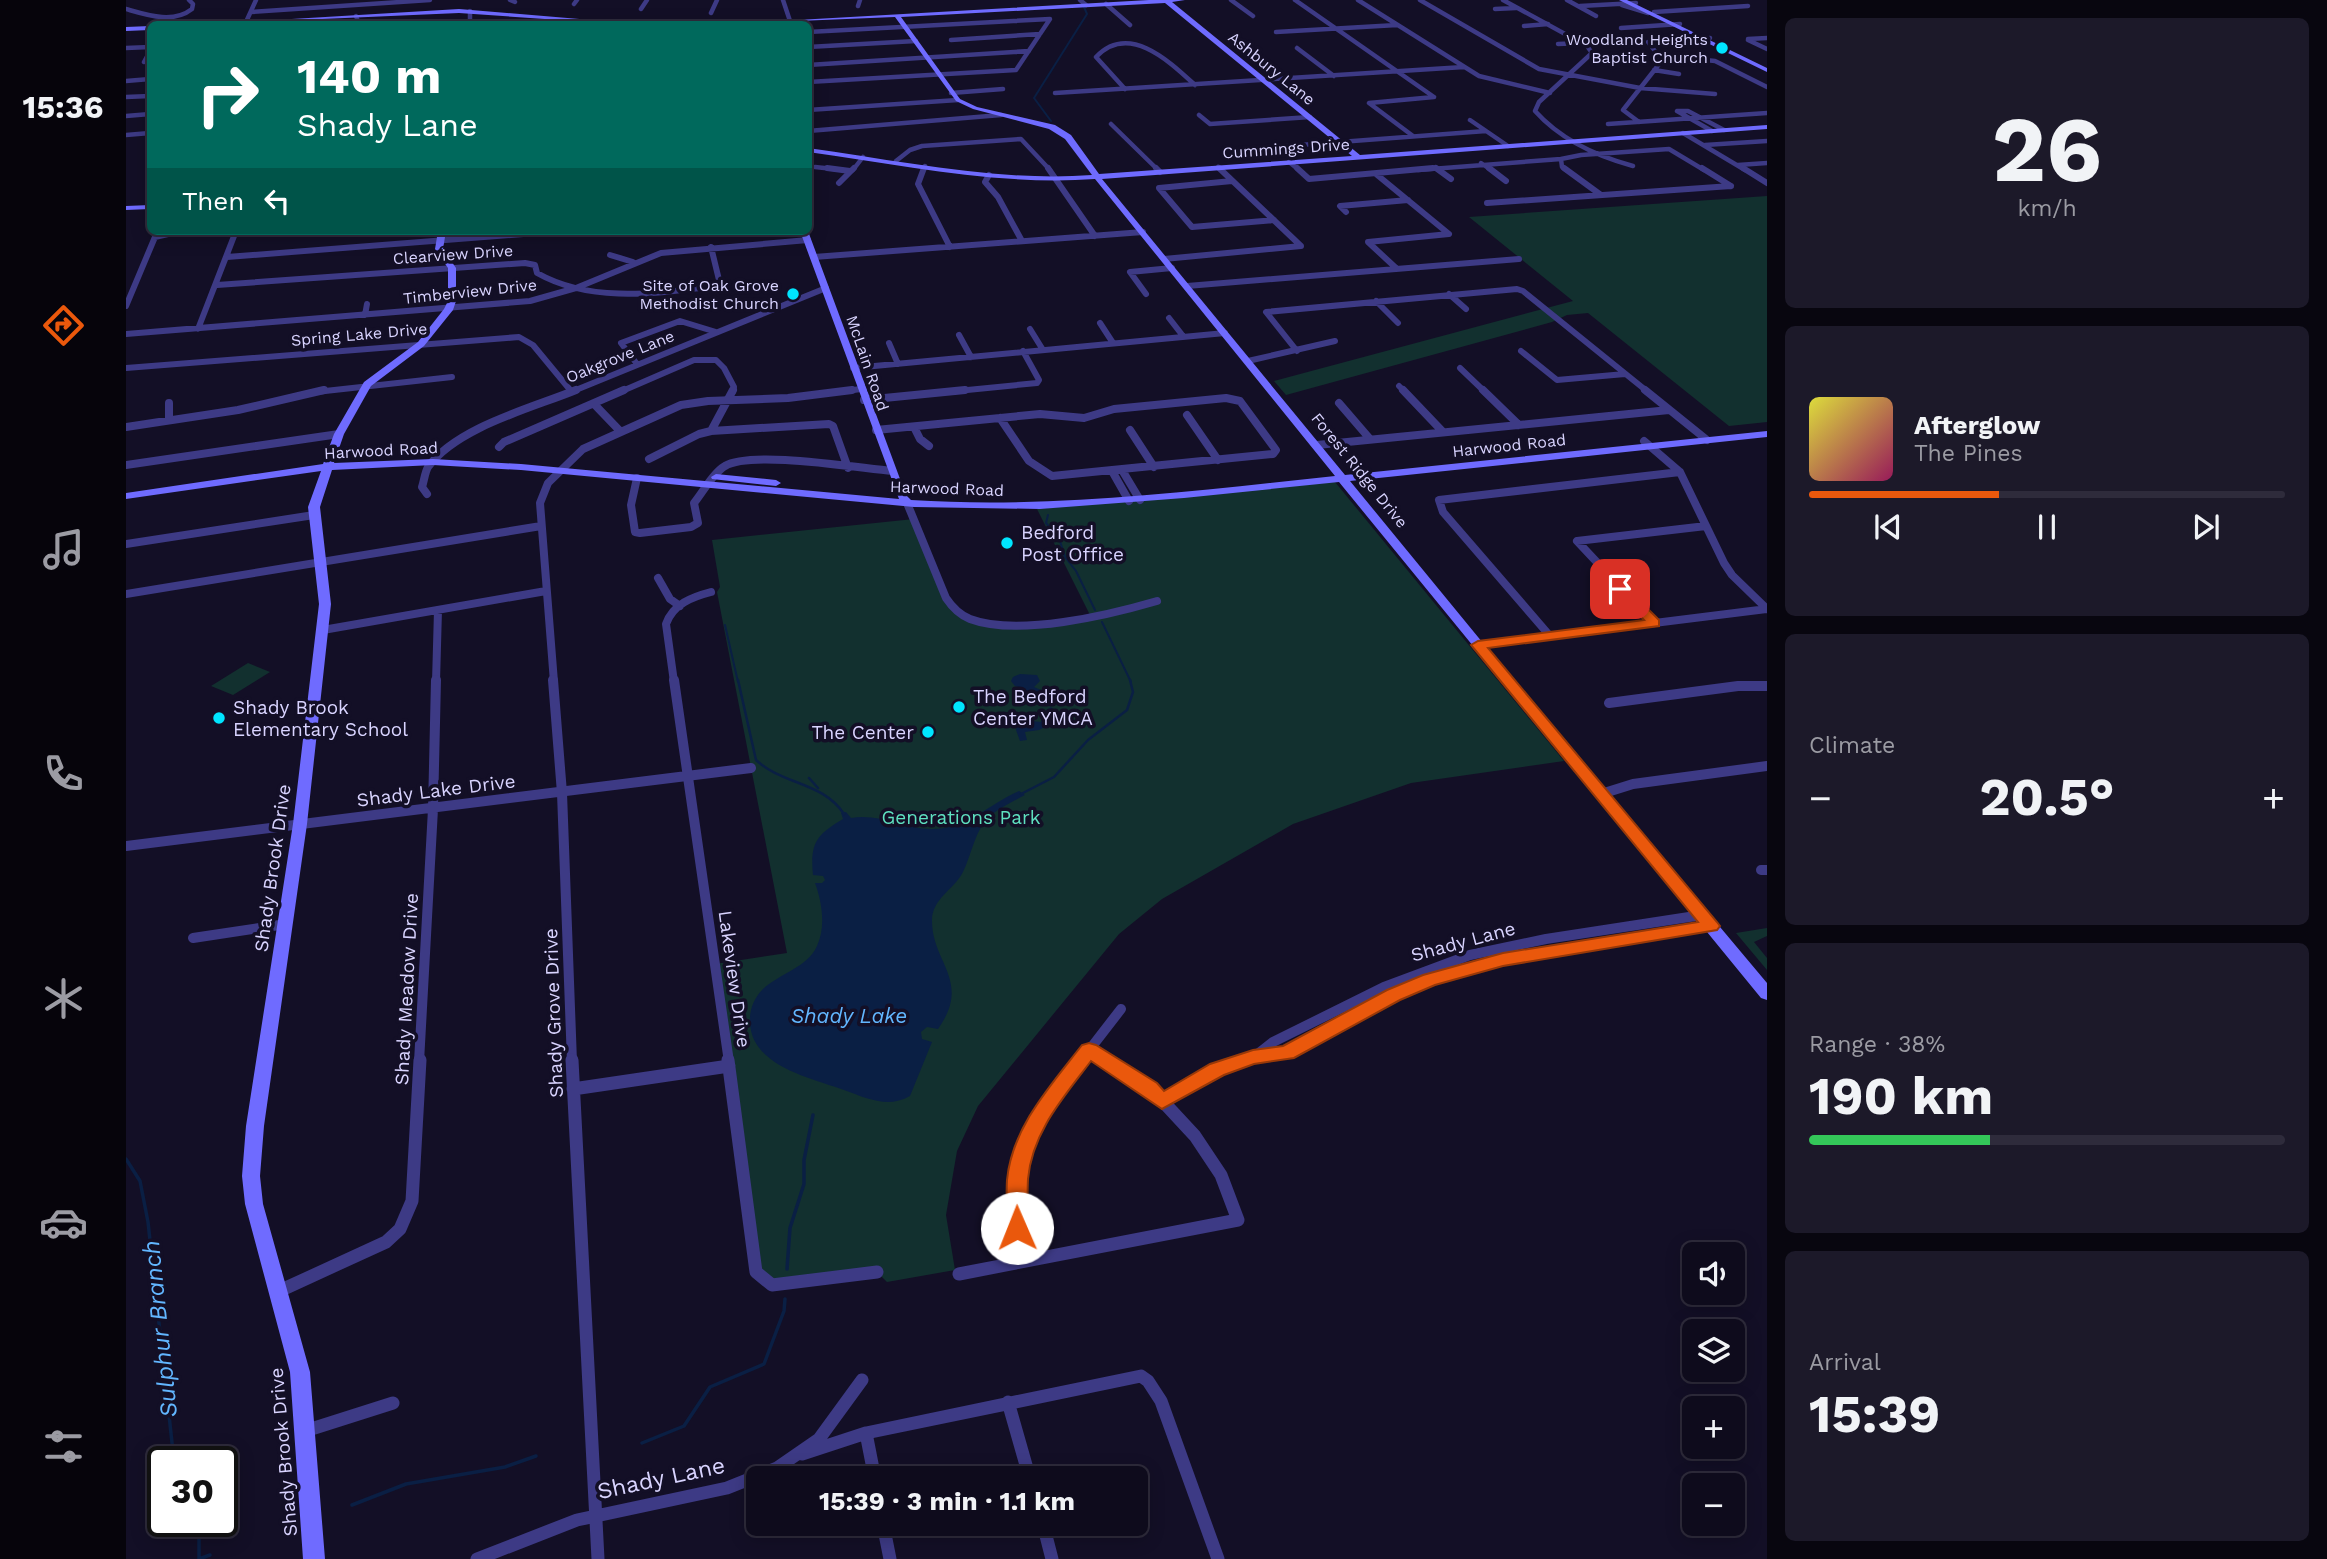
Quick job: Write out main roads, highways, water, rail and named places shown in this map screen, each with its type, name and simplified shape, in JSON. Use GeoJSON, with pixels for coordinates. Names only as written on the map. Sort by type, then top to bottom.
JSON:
{"type":"FeatureCollection","features":[{"type":"Feature","properties":{"kind":"main road"},"geometry":{"type":"LineString","coordinates":[[470,11],[471,0]]}},
{"type":"Feature","properties":{"kind":"main road"},"geometry":{"type":"LineString","coordinates":[[790,21],[1083,3],[1182,0]]}},
{"type":"Feature","properties":{"kind":"main road","name":"Ashbury Lane"},"geometry":{"type":"LineString","coordinates":[[1167,1],[1358,157]]}},
{"type":"Feature","properties":{"kind":"main road"},"geometry":{"type":"LineString","coordinates":[[1627,2],[1767,68]]}},
{"type":"Feature","properties":{"kind":"main road"},"geometry":{"type":"LineString","coordinates":[[264,21],[470,11],[570,21]]}},
{"type":"Feature","properties":{"kind":"main road","name":"Forest Ridge Drive"},"geometry":{"type":"LineString","coordinates":[[897,16],[958,100],[1001,115],[1040,122],[1062,133],[1478,645],[1767,994]]}},
{"type":"Feature","properties":{"kind":"main road"},"geometry":{"type":"LineString","coordinates":[[126,29],[147,28]]}},
{"type":"Feature","properties":{"kind":"main road","name":"Cummings Drive"},"geometry":{"type":"LineString","coordinates":[[812,151],[989,175],[1058,180],[1767,127]]}},
{"type":"Feature","properties":{"kind":"main road"},"geometry":{"type":"LineString","coordinates":[[126,208],[147,207]]}},
{"type":"Feature","properties":{"kind":"main road","name":"McLain Road"},"geometry":{"type":"LineString","coordinates":[[806,235],[862,394],[904,499]]}},
{"type":"Feature","properties":{"kind":"main road","name":"Shady Brook Drive"},"geometry":{"type":"LineString","coordinates":[[314,1559],[300,1372],[254,1204],[251,1176],[255,1126],[300,824],[323,629],[326,595],[314,515],[339,434],[366,384],[421,344],[444,318],[449,308],[452,301],[453,268],[439,249],[440,236]]}},
{"type":"Feature","properties":{"kind":"main road","name":"Harwood Road"},"geometry":{"type":"LineString","coordinates":[[1703,438],[1767,426]]}},
{"type":"Feature","properties":{"kind":"main road","name":"Harwood Road"},"geometry":{"type":"LineString","coordinates":[[126,488],[328,463],[437,458],[568,462],[713,481],[904,499],[1040,506],[1450,461],[1767,434]]}},
{"type":"Feature","properties":{"kind":"main road","name":"Harwood Road"},"geometry":{"type":"LineString","coordinates":[[437,458],[637,478],[713,481]]}},
{"type":"Feature","properties":{"kind":"main road","name":"Harwood Road"},"geometry":{"type":"LineString","coordinates":[[126,496],[328,463]]}},
{"type":"Feature","properties":{"kind":"water"},"geometry":{"type":"Polygon","coordinates":[[[1020,674],[1037,675],[1040,681],[1034,687],[1041,690],[1052,689],[1053,696],[1023,696],[1022,688],[1011,681],[1020,674]]]}},
{"type":"Feature","properties":{"kind":"water"},"geometry":{"type":"Polygon","coordinates":[[[1051,707],[1056,712],[1053,723],[1039,730],[1025,732],[1027,740],[1020,741],[1016,730],[1017,723],[1023,720],[1041,722],[1041,714],[1051,707]]]}},
{"type":"Feature","properties":{"kind":"water","name":"Shady Lake"},"geometry":{"type":"Polygon","coordinates":[[[1019,791],[1025,795],[996,811],[983,824],[963,872],[939,900],[933,913],[934,936],[948,973],[951,998],[948,1012],[938,1029],[927,1027],[921,1032],[922,1039],[932,1042],[910,1096],[894,1102],[869,1099],[800,1075],[772,1060],[761,1050],[753,1038],[750,1023],[753,1004],[763,989],[800,965],[817,946],[822,914],[815,883],[825,880],[823,876],[813,875],[814,847],[826,830],[843,819],[841,813],[846,812],[851,818],[872,818],[921,828],[943,828],[966,821],[1019,791]]]}},
{"type":"Feature","properties":{"kind":"waterway"},"geometry":{"type":"LineString","coordinates":[[1051,121],[1034,98],[1087,14],[1084,7]]}},
{"type":"Feature","properties":{"kind":"waterway"},"geometry":{"type":"LineString","coordinates":[[1048,515],[1046,523],[1059,538],[1065,557],[1076,571],[1095,610]]}},
{"type":"Feature","properties":{"kind":"waterway"},"geometry":{"type":"LineString","coordinates":[[1102,622],[1131,682]]}},
{"type":"Feature","properties":{"kind":"waterway"},"geometry":{"type":"LineString","coordinates":[[725,625],[738,682]]}},
{"type":"Feature","properties":{"kind":"waterway"},"geometry":{"type":"LineString","coordinates":[[738,680],[756,760],[778,774],[814,789],[844,814]]}},
{"type":"Feature","properties":{"kind":"waterway"},"geometry":{"type":"LineString","coordinates":[[1021,794],[1054,777],[1088,740],[1127,710],[1133,692],[1130,680]]}},
{"type":"Feature","properties":{"kind":"waterway"},"geometry":{"type":"LineString","coordinates":[[809,778],[818,788]]}},
{"type":"Feature","properties":{"kind":"waterway"},"geometry":{"type":"LineString","coordinates":[[787,1269],[790,1228],[804,1184],[804,1160],[813,1115]]}},
{"type":"Feature","properties":{"kind":"waterway","name":"Sulphur Branch"},"geometry":{"type":"LineString","coordinates":[[126,1159],[140,1181],[148,1222],[172,1446]]}},
{"type":"Feature","properties":{"kind":"waterway"},"geometry":{"type":"LineString","coordinates":[[642,1443],[684,1426],[710,1387],[764,1364],[784,1311],[785,1299]]}},
{"type":"Feature","properties":{"kind":"waterway"},"geometry":{"type":"LineString","coordinates":[[352,1505],[406,1484],[505,1467],[536,1456]]}},
{"type":"Feature","properties":{"kind":"waterway","name":"Sulphur Branch"},"geometry":{"type":"LineString","coordinates":[[199,1537],[199,1559],[210,1555]]}},
{"type":"Feature","properties":{"kind":"place","name":"Woodland Heights Baptist Church"},"geometry":{"type":"Point","coordinates":[1722,48]}},
{"type":"Feature","properties":{"kind":"place","name":"Site of Oak Grove Methodist Church"},"geometry":{"type":"Point","coordinates":[793,294]}},
{"type":"Feature","properties":{"kind":"place","name":"Bedford Post Office"},"geometry":{"type":"Point","coordinates":[1007,543]}},
{"type":"Feature","properties":{"kind":"place","name":"The Bedford Center YMCA"},"geometry":{"type":"Point","coordinates":[959,707]}},
{"type":"Feature","properties":{"kind":"place","name":"Shady Brook Elementary School"},"geometry":{"type":"Point","coordinates":[219,718]}},
{"type":"Feature","properties":{"kind":"place","name":"The Center"},"geometry":{"type":"Point","coordinates":[928,732]}},
{"type":"Feature","properties":{"kind":"park label","name":"Generations Park"},"geometry":{"type":"Point","coordinates":[961,817]}}]}
